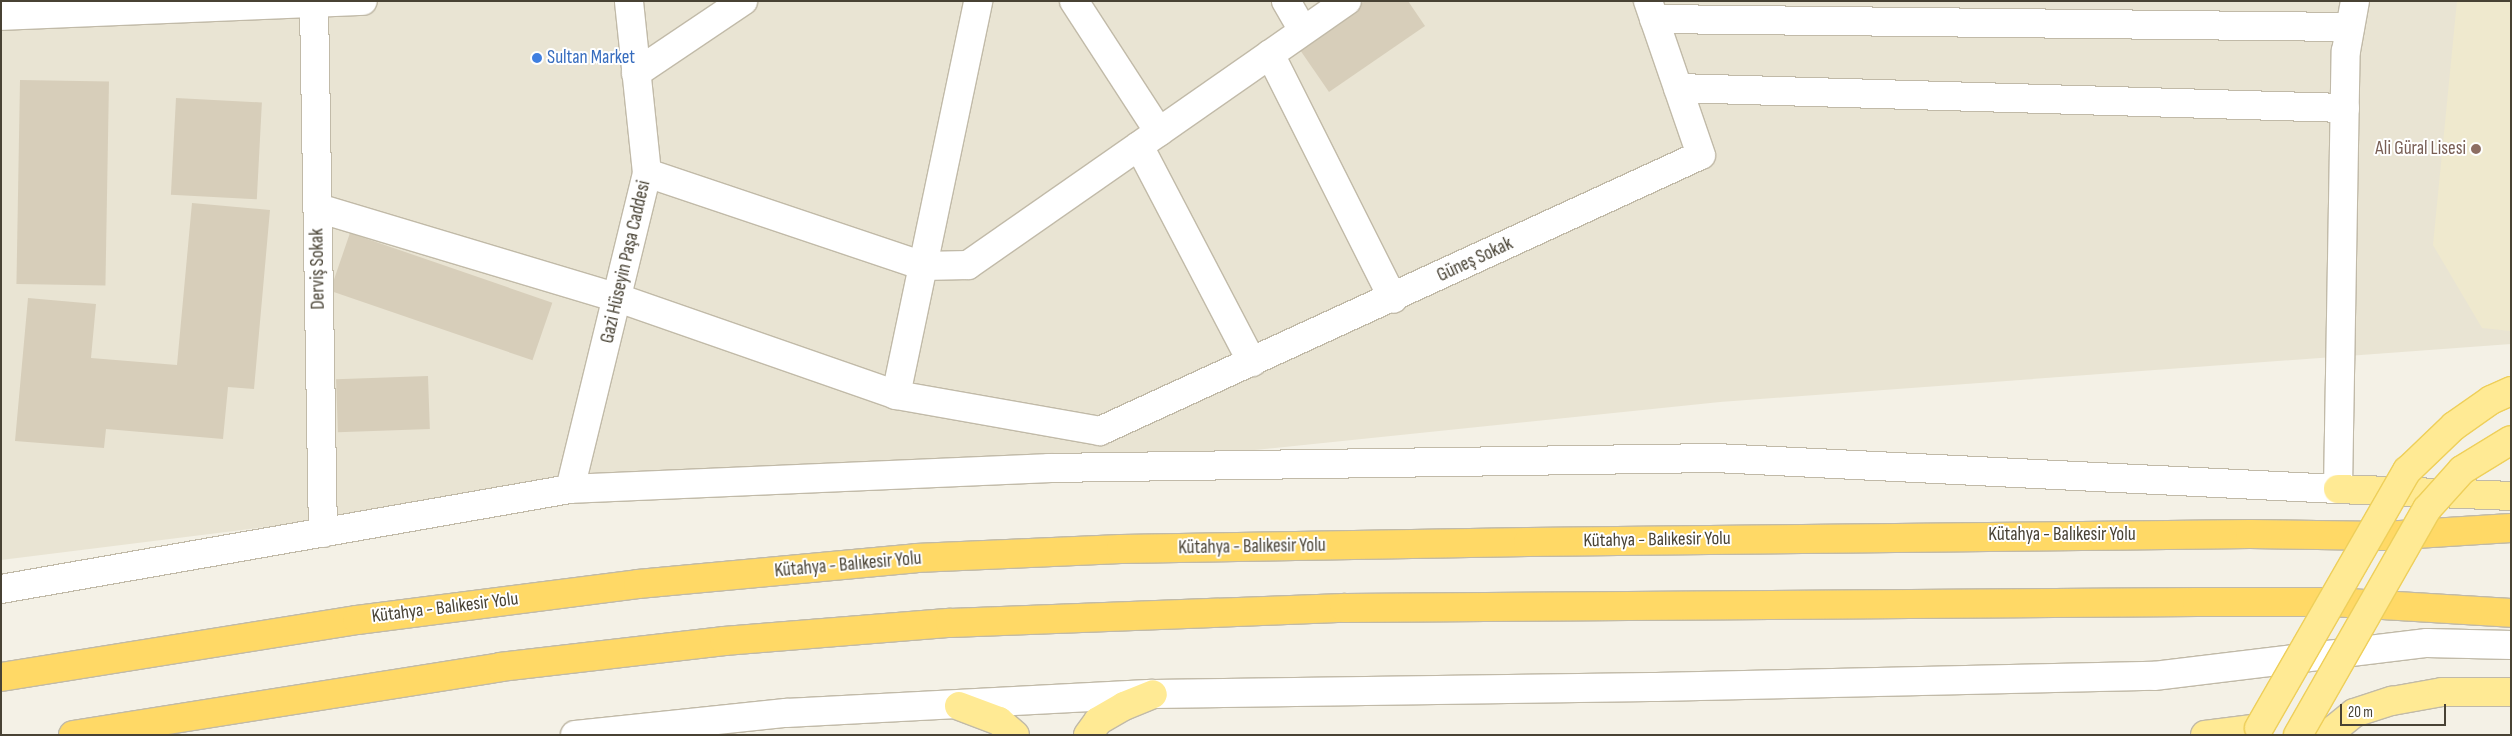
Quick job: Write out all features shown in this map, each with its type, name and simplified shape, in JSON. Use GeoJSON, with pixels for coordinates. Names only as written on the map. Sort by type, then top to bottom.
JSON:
{"type":"FeatureCollection","features":[{"type":"Feature","properties":{"kind":"highway","name":"Kütahya - Balıkesir Yolu"},"geometry":{"type":"LineString","coordinates":[[1,677],[357,620],[638,584],[916,558],[1121,549],[1518,542],[2250,534],[2384,536],[2511,528]]}},
{"type":"Feature","properties":{"kind":"highway"},"geometry":{"type":"LineString","coordinates":[[73,735],[500,667],[724,641],[950,623],[1344,608],[2178,602],[2333,602],[2511,613]]}},
{"type":"Feature","properties":{"kind":"main road"},"geometry":{"type":"LineString","coordinates":[[2205,735],[2257,732],[2407,471],[2454,426],[2491,400],[2511,391]]}},
{"type":"Feature","properties":{"kind":"main road"},"geometry":{"type":"LineString","coordinates":[[2298,735],[2427,509],[2462,470],[2511,440]]}},
{"type":"Feature","properties":{"kind":"main road"},"geometry":{"type":"LineString","coordinates":[[2338,489],[2511,496]]}},
{"type":"Feature","properties":{"kind":"main road"},"geometry":{"type":"LineString","coordinates":[[2327,735],[2354,713],[2392,701],[2442,692],[2482,690],[2511,692]]}},
{"type":"Feature","properties":{"kind":"main road"},"geometry":{"type":"LineString","coordinates":[[1088,735],[1098,721],[1124,706],[1153,694]]}},
{"type":"Feature","properties":{"kind":"main road"},"geometry":{"type":"LineString","coordinates":[[959,706],[999,721],[1016,735]]}},
{"type":"Feature","properties":{"kind":"street"},"geometry":{"type":"LineString","coordinates":[[1,16],[363,1]]}},
{"type":"Feature","properties":{"kind":"street","name":"Gazi Hüseyin Paşa Caddesi"},"geometry":{"type":"LineString","coordinates":[[570,489],[647,173],[629,1]]}},
{"type":"Feature","properties":{"kind":"street"},"geometry":{"type":"LineString","coordinates":[[636,73],[743,1]]}},
{"type":"Feature","properties":{"kind":"street"},"geometry":{"type":"LineString","coordinates":[[318,208],[618,298],[896,395],[978,1]]}},
{"type":"Feature","properties":{"kind":"street"},"geometry":{"type":"LineString","coordinates":[[1074,1],[1149,139],[1252,362]]}},
{"type":"Feature","properties":{"kind":"street"},"geometry":{"type":"LineString","coordinates":[[1286,1],[1303,31]]}},
{"type":"Feature","properties":{"kind":"street"},"geometry":{"type":"LineString","coordinates":[[647,173],[924,266],[968,265],[1348,1]]}},
{"type":"Feature","properties":{"kind":"street","name":"Derviş Sokak"},"geometry":{"type":"LineString","coordinates":[[314,4],[322,533]]}},
{"type":"Feature","properties":{"kind":"street"},"geometry":{"type":"LineString","coordinates":[[1,588],[570,489],[1100,466],[1715,458],[2338,489],[2346,51],[2352,14],[1651,10]]}},
{"type":"Feature","properties":{"kind":"street","name":"Güneş Sokak"},"geometry":{"type":"LineString","coordinates":[[896,395],[1100,430],[1394,299],[1701,155],[1651,10]]}},
{"type":"Feature","properties":{"kind":"street"},"geometry":{"type":"LineString","coordinates":[[1270,54],[1394,299]]}},
{"type":"Feature","properties":{"kind":"street"},"geometry":{"type":"LineString","coordinates":[[1678,88],[2345,108]]}},
{"type":"Feature","properties":{"kind":"street"},"geometry":{"type":"LineString","coordinates":[[575,735],[786,713],[959,706],[1153,694],[2154,676],[2427,643],[2511,645]]}},
{"type":"Feature","properties":{"kind":"shaded area"},"geometry":{"type":"Polygon","coordinates":[[[1,1],[2511,1],[2511,344],[1720,402],[1100,466],[570,489],[1,560],[1,1]]]}},
{"type":"Feature","properties":{"kind":"shaded area","name":"Ali Güral Lisesi"},"geometry":{"type":"Polygon","coordinates":[[[2457,1],[2511,1],[2511,331],[2482,328],[2433,245],[2457,1]]]}},
{"type":"Feature","properties":{"kind":"building"},"geometry":{"type":"Polygon","coordinates":[[[1365,1],[1408,1],[1425,26],[1329,92],[1298,47],[1365,1]]]}},
{"type":"Feature","properties":{"kind":"building"},"geometry":{"type":"Polygon","coordinates":[[[20,80],[109,82],[105,286],[16,284],[20,80]]]}},
{"type":"Feature","properties":{"kind":"building"},"geometry":{"type":"Polygon","coordinates":[[[176,98],[262,103],[257,199],[171,195],[176,98]]]}},
{"type":"Feature","properties":{"kind":"building"},"geometry":{"type":"Polygon","coordinates":[[[192,203],[270,210],[254,389],[228,387],[223,439],[106,429],[104,448],[15,441],[28,298],[96,304],[91,358],[177,365],[192,203]]]}},
{"type":"Feature","properties":{"kind":"building"},"geometry":{"type":"Polygon","coordinates":[[[350,233],[552,303],[532,360],[330,291],[350,233]]]}},
{"type":"Feature","properties":{"kind":"building"},"geometry":{"type":"Polygon","coordinates":[[[428,376],[430,429],[338,432],[336,379],[428,376]]]}},
{"type":"Feature","properties":{"kind":"place","name":"Sultan Market"},"geometry":{"type":"Point","coordinates":[537,58]}},
{"type":"Feature","properties":{"kind":"place","name":"Ali Güral Lisesi"},"geometry":{"type":"Point","coordinates":[2476,149]}}]}
